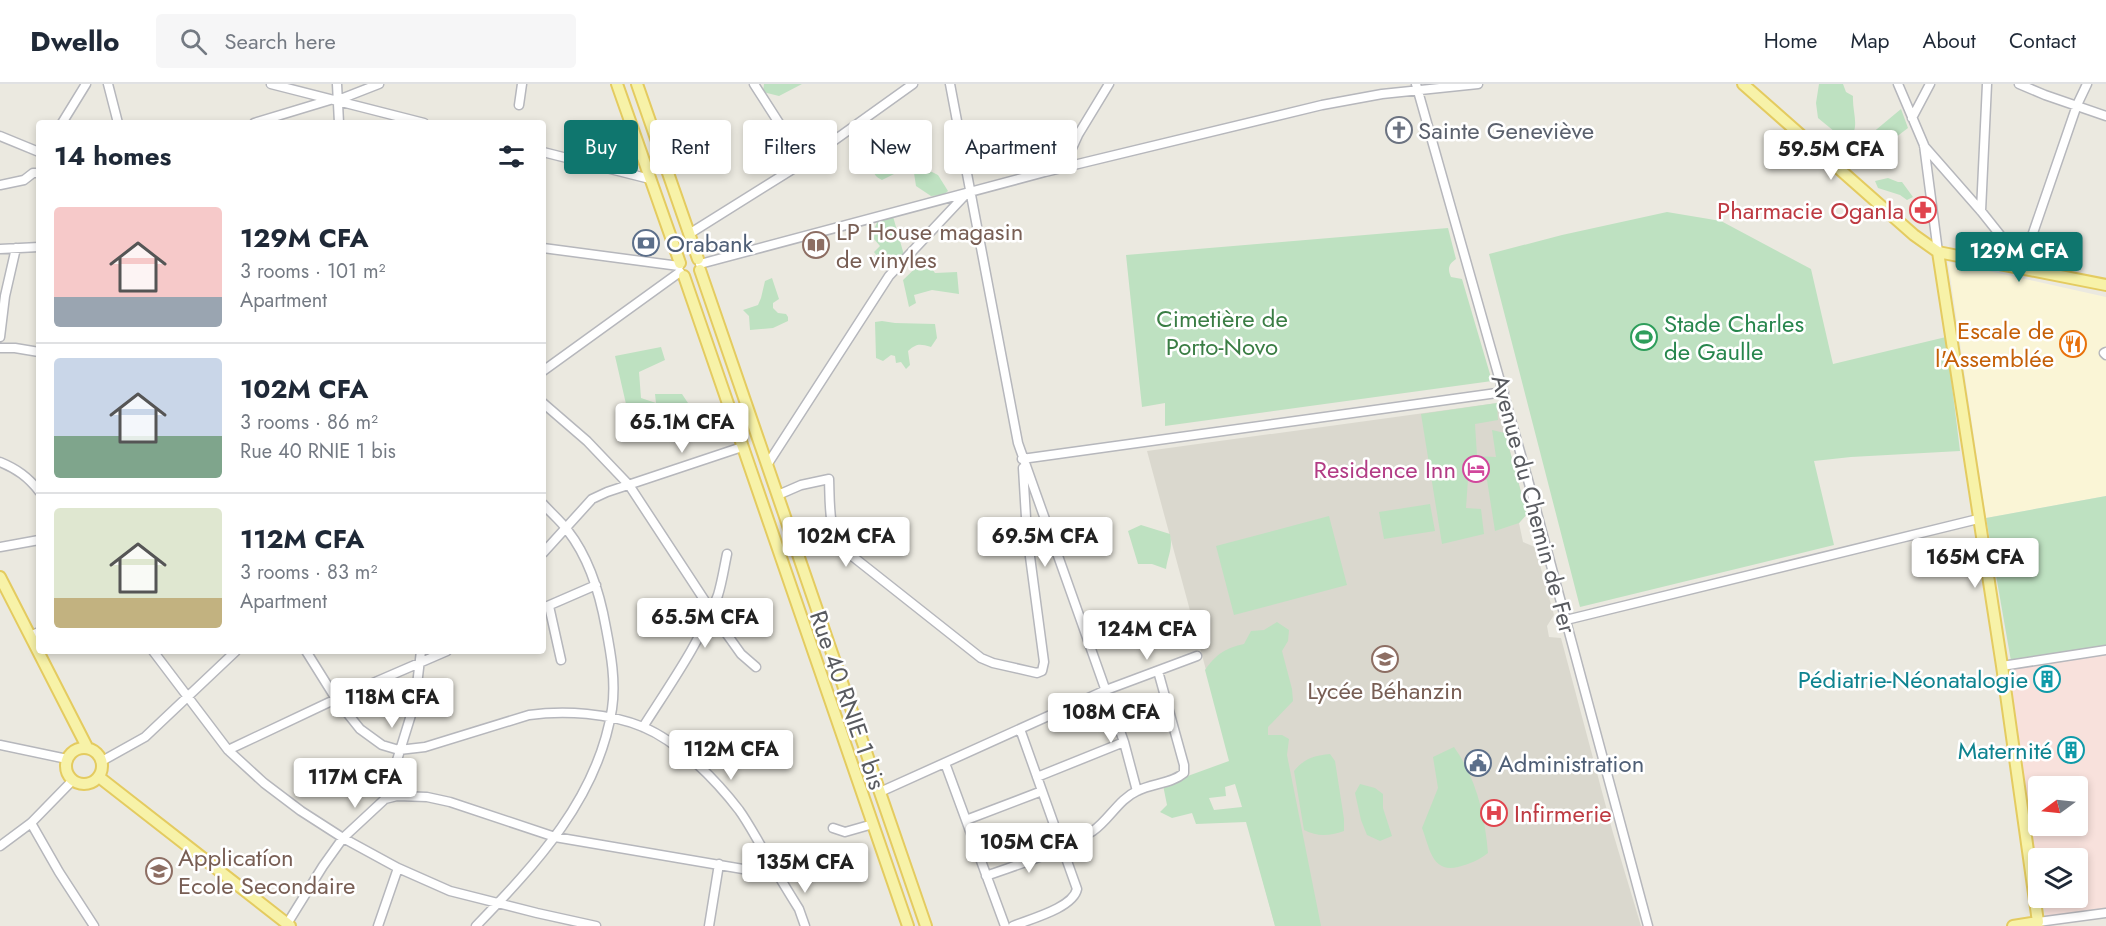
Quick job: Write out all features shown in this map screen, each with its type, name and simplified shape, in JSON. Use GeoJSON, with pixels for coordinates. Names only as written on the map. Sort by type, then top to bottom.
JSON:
{"type":"FeatureCollection","features":[{"type":"Feature","properties":{"kind":"main road"},"geometry":{"type":"LineString","coordinates":[[617,84],[908,926]]}},
{"type":"Feature","properties":{"kind":"main road","name":"Rue 40 RNIE 1 bis"},"geometry":{"type":"LineString","coordinates":[[637,84],[926,926]]}},
{"type":"Feature","properties":{"kind":"main road"},"geometry":{"type":"LineString","coordinates":[[1743,84],[1914,235],[1938,252],[2024,266],[2106,285]]}},
{"type":"Feature","properties":{"kind":"main road"},"geometry":{"type":"LineString","coordinates":[[1938,252],[2002,666],[2037,924],[2013,926]]}},
{"type":"Feature","properties":{"kind":"main road"},"geometry":{"type":"LineString","coordinates":[[688,256],[700,264],[692,277],[681,269],[688,256]]}},
{"type":"Feature","properties":{"kind":"main road"},"geometry":{"type":"LineString","coordinates":[[0,577],[35,634]]}},
{"type":"Feature","properties":{"kind":"main road"},"geometry":{"type":"LineString","coordinates":[[44,654],[87,747]]}},
{"type":"Feature","properties":{"kind":"main road"},"geometry":{"type":"LineString","coordinates":[[87,747],[94,750],[102,761],[99,777],[95,781],[84,784],[73,780],[66,768],[67,759],[75,750],[87,747]]}},
{"type":"Feature","properties":{"kind":"main road"},"geometry":{"type":"LineString","coordinates":[[99,777],[289,925]]}},
{"type":"Feature","properties":{"kind":"street"},"geometry":{"type":"LineString","coordinates":[[64,120],[86,84]]}},
{"type":"Feature","properties":{"kind":"street"},"geometry":{"type":"LineString","coordinates":[[108,84],[116,120]]}},
{"type":"Feature","properties":{"kind":"street"},"geometry":{"type":"LineString","coordinates":[[271,84],[412,120]]}},
{"type":"Feature","properties":{"kind":"street"},"geometry":{"type":"LineString","coordinates":[[337,84],[334,100],[338,120]]}},
{"type":"Feature","properties":{"kind":"street"},"geometry":{"type":"LineString","coordinates":[[264,120],[379,84]]}},
{"type":"Feature","properties":{"kind":"street"},"geometry":{"type":"LineString","coordinates":[[519,105],[522,84]]}},
{"type":"Feature","properties":{"kind":"street"},"geometry":{"type":"LineString","coordinates":[[754,84],[777,120]]}},
{"type":"Feature","properties":{"kind":"street"},"geometry":{"type":"LineString","coordinates":[[837,138],[913,84]]}},
{"type":"Feature","properties":{"kind":"street"},"geometry":{"type":"LineString","coordinates":[[777,495],[801,485],[829,479],[831,516],[842,548],[981,658],[993,663],[1037,673],[1042,672],[1044,662],[1027,534],[1022,459],[950,84]]}},
{"type":"Feature","properties":{"kind":"street"},"geometry":{"type":"LineString","coordinates":[[1077,137],[1108,84]]}},
{"type":"Feature","properties":{"kind":"street"},"geometry":{"type":"LineString","coordinates":[[1077,165],[1322,105],[1417,87],[1478,84]]}},
{"type":"Feature","properties":{"kind":"street"},"geometry":{"type":"LineString","coordinates":[[1898,84],[1924,146],[1938,252]]}},
{"type":"Feature","properties":{"kind":"street"},"geometry":{"type":"LineString","coordinates":[[1912,118],[1930,84]]}},
{"type":"Feature","properties":{"kind":"street"},"geometry":{"type":"LineString","coordinates":[[1981,211],[1987,84]]}},
{"type":"Feature","properties":{"kind":"street"},"geometry":{"type":"LineString","coordinates":[[2019,84],[2106,116]]}},
{"type":"Feature","properties":{"kind":"street"},"geometry":{"type":"LineString","coordinates":[[2024,266],[2077,105],[2087,84]]}},
{"type":"Feature","properties":{"kind":"street","name":"Avenue du Chemin de Fer"},"geometry":{"type":"LineString","coordinates":[[1417,87],[1504,392],[1648,926]]}},
{"type":"Feature","properties":{"kind":"street"},"geometry":{"type":"LineString","coordinates":[[0,136],[36,151]]}},
{"type":"Feature","properties":{"kind":"street"},"geometry":{"type":"LineString","coordinates":[[1924,146],[1981,211],[2024,266]]}},
{"type":"Feature","properties":{"kind":"street"},"geometry":{"type":"LineString","coordinates":[[546,153],[650,179]]}},
{"type":"Feature","properties":{"kind":"street"},"geometry":{"type":"LineString","coordinates":[[0,185],[24,180],[36,173]]}},
{"type":"Feature","properties":{"kind":"street"},"geometry":{"type":"LineString","coordinates":[[689,234],[785,174]]}},
{"type":"Feature","properties":{"kind":"street"},"geometry":{"type":"LineString","coordinates":[[700,264],[1040,174]]}},
{"type":"Feature","properties":{"kind":"street"},"geometry":{"type":"LineString","coordinates":[[767,465],[890,276],[970,192]]}},
{"type":"Feature","properties":{"kind":"street"},"geometry":{"type":"LineString","coordinates":[[0,249],[36,247]]}},
{"type":"Feature","properties":{"kind":"street"},"geometry":{"type":"LineString","coordinates":[[0,337],[5,296],[16,248]]}},
{"type":"Feature","properties":{"kind":"street"},"geometry":{"type":"LineString","coordinates":[[546,248],[681,269]]}},
{"type":"Feature","properties":{"kind":"street"},"geometry":{"type":"LineString","coordinates":[[546,368],[681,269]]}},
{"type":"Feature","properties":{"kind":"street"},"geometry":{"type":"LineString","coordinates":[[0,348],[36,352]]}},
{"type":"Feature","properties":{"kind":"street"},"geometry":{"type":"LineString","coordinates":[[1022,459],[1504,392]]}},
{"type":"Feature","properties":{"kind":"street"},"geometry":{"type":"LineString","coordinates":[[546,406],[586,441],[629,485],[733,644],[756,667]]}},
{"type":"Feature","properties":{"kind":"street"},"geometry":{"type":"LineString","coordinates":[[546,550],[592,499],[742,447]]}},
{"type":"Feature","properties":{"kind":"street"},"geometry":{"type":"LineString","coordinates":[[1022,459],[1106,690],[1124,742],[1137,791]]}},
{"type":"Feature","properties":{"kind":"street"},"geometry":{"type":"LineString","coordinates":[[0,462],[16,468],[36,487]]}},
{"type":"Feature","properties":{"kind":"street"},"geometry":{"type":"LineString","coordinates":[[476,926],[498,904],[555,837],[590,781],[610,718],[613,682],[610,651],[596,585],[588,564],[567,529],[546,507]]}},
{"type":"Feature","properties":{"kind":"street"},"geometry":{"type":"LineString","coordinates":[[1566,620],[1978,519]]}},
{"type":"Feature","properties":{"kind":"street"},"geometry":{"type":"LineString","coordinates":[[0,547],[36,541]]}},
{"type":"Feature","properties":{"kind":"street"},"geometry":{"type":"LineString","coordinates":[[643,727],[681,666],[711,609],[721,584],[727,554]]}},
{"type":"Feature","properties":{"kind":"street"},"geometry":{"type":"LineString","coordinates":[[561,660],[546,607],[596,585]]}},
{"type":"Feature","properties":{"kind":"street"},"geometry":{"type":"LineString","coordinates":[[2002,666],[2106,650]]}},
{"type":"Feature","properties":{"kind":"street"},"geometry":{"type":"LineString","coordinates":[[155,654],[228,750],[274,790],[343,838],[398,868],[450,891],[578,925],[596,926]]}},
{"type":"Feature","properties":{"kind":"street"},"geometry":{"type":"LineString","coordinates":[[102,761],[145,737],[188,699],[233,654]]}},
{"type":"Feature","properties":{"kind":"street"},"geometry":{"type":"LineString","coordinates":[[308,654],[336,699],[360,729],[370,738],[399,750],[425,747],[529,715],[547,712],[610,718],[643,727],[680,750],[711,777],[740,812],[799,909],[805,926]]}},
{"type":"Feature","properties":{"kind":"street"},"geometry":{"type":"LineString","coordinates":[[289,925],[323,866],[343,838],[385,799],[415,702],[421,654]]}},
{"type":"Feature","properties":{"kind":"street"},"geometry":{"type":"LineString","coordinates":[[228,750],[336,699],[440,654]]}},
{"type":"Feature","properties":{"kind":"street"},"geometry":{"type":"LineString","coordinates":[[880,792],[1106,690],[1197,656]]}},
{"type":"Feature","properties":{"kind":"street"},"geometry":{"type":"LineString","coordinates":[[986,876],[1063,848],[1093,831],[1110,817],[1122,802],[1137,791],[1178,778],[1185,773],[1158,671]]}},
{"type":"Feature","properties":{"kind":"street"},"geometry":{"type":"LineString","coordinates":[[1013,926],[1066,904],[1076,896],[1077,889],[1020,729]]}},
{"type":"Feature","properties":{"kind":"street"},"geometry":{"type":"LineString","coordinates":[[1037,777],[1124,742]]}},
{"type":"Feature","properties":{"kind":"street"},"geometry":{"type":"LineString","coordinates":[[0,746],[67,759]]}},
{"type":"Feature","properties":{"kind":"street"},"geometry":{"type":"LineString","coordinates":[[945,763],[1005,926]]}},
{"type":"Feature","properties":{"kind":"street"},"geometry":{"type":"LineString","coordinates":[[0,846],[31,823],[73,780]]}},
{"type":"Feature","properties":{"kind":"street"},"geometry":{"type":"LineString","coordinates":[[966,820],[1042,791]]}},
{"type":"Feature","properties":{"kind":"street"},"geometry":{"type":"LineString","coordinates":[[385,799],[411,796],[450,802],[555,837],[778,875]]}},
{"type":"Feature","properties":{"kind":"street"},"geometry":{"type":"LineString","coordinates":[[31,823],[94,926]]}},
{"type":"Feature","properties":{"kind":"street"},"geometry":{"type":"LineString","coordinates":[[833,828],[845,832],[873,824]]}},
{"type":"Feature","properties":{"kind":"street"},"geometry":{"type":"LineString","coordinates":[[708,926],[719,864]]}},
{"type":"Feature","properties":{"kind":"street"},"geometry":{"type":"LineString","coordinates":[[378,926],[398,868]]}},
{"type":"Feature","properties":{"kind":"street"},"geometry":{"type":"LineString","coordinates":[[2037,924],[2106,913]]}},
{"type":"Feature","properties":{"kind":"shaded area"},"geometry":{"type":"Polygon","coordinates":[[[1948,262],[2106,297],[2106,496],[1986,518],[1948,262]]]}},
{"type":"Feature","properties":{"kind":"shaded area","name":"Lycée Béhanzin"},"geometry":{"type":"Polygon","coordinates":[[[1497,403],[1527,514],[1519,523],[1523,542],[1535,547],[1554,615],[1547,626],[1549,637],[1561,638],[1613,833],[1641,926],[1275,926],[1147,451],[1497,403]]]}},
{"type":"Feature","properties":{"kind":"shaded area"},"geometry":{"type":"Polygon","coordinates":[[[2106,653],[2106,910],[2046,919],[2044,908],[2088,908],[2088,848],[2034,848],[2033,836],[2088,836],[2088,776],[2028,776],[2028,806],[2007,668],[2106,653]]]}},
{"type":"Feature","properties":{"kind":"green space"},"geometry":{"type":"Polygon","coordinates":[[[764,84],[802,84],[779,96],[763,92],[764,84]]]}},
{"type":"Feature","properties":{"kind":"green space"},"geometry":{"type":"Polygon","coordinates":[[[1819,84],[1843,84],[1846,92],[1853,96],[1855,127],[1851,137],[1846,141],[1818,118],[1816,103],[1819,84]]]}},
{"type":"Feature","properties":{"kind":"green space"},"geometry":{"type":"Polygon","coordinates":[[[1901,109],[1908,128],[1883,147],[1871,134],[1901,109]]]}},
{"type":"Feature","properties":{"kind":"green space"},"geometry":{"type":"Polygon","coordinates":[[[932,172],[938,175],[948,191],[943,195],[931,196],[916,186],[914,174],[932,174],[932,172]]]}},
{"type":"Feature","properties":{"kind":"green space"},"geometry":{"type":"Polygon","coordinates":[[[875,174],[894,174],[882,180],[875,174]]]}},
{"type":"Feature","properties":{"kind":"green space"},"geometry":{"type":"Polygon","coordinates":[[[1888,178],[1902,182],[1913,197],[1907,200],[1900,195],[1878,188],[1875,181],[1888,178]]]}},
{"type":"Feature","properties":{"kind":"green space"},"geometry":{"type":"Polygon","coordinates":[[[1667,212],[1721,221],[1811,269],[1833,364],[1946,337],[1960,451],[1814,461],[1834,545],[1580,607],[1489,254],[1667,212]]]}},
{"type":"Feature","properties":{"kind":"green space"},"geometry":{"type":"Polygon","coordinates":[[[892,213],[904,255],[894,265],[879,259],[874,252],[880,246],[874,239],[875,227],[880,216],[892,213]]]}},
{"type":"Feature","properties":{"kind":"green space","name":"Cimetière de Porto-Novo"},"geometry":{"type":"Polygon","coordinates":[[[1448,228],[1456,259],[1449,266],[1449,271],[1451,277],[1462,279],[1492,381],[1165,426],[1165,403],[1142,407],[1126,255],[1448,228]]]}},
{"type":"Feature","properties":{"kind":"green space"},"geometry":{"type":"Polygon","coordinates":[[[925,259],[935,273],[957,272],[959,294],[932,290],[914,295],[916,303],[909,307],[903,280],[925,259]]]}},
{"type":"Feature","properties":{"kind":"green space"},"geometry":{"type":"Polygon","coordinates":[[[772,278],[779,299],[773,303],[773,308],[778,313],[786,314],[788,321],[773,328],[750,330],[749,316],[743,310],[758,305],[765,281],[772,278]]]}},
{"type":"Feature","properties":{"kind":"green space"},"geometry":{"type":"Polygon","coordinates":[[[875,322],[935,324],[937,338],[931,347],[919,345],[908,351],[910,365],[906,369],[901,362],[896,363],[895,356],[891,355],[883,361],[876,358],[875,322]]]}},
{"type":"Feature","properties":{"kind":"green space"},"geometry":{"type":"Polygon","coordinates":[[[661,347],[665,360],[639,372],[641,398],[656,403],[655,394],[682,394],[692,409],[656,413],[626,404],[615,356],[661,347]]]}},
{"type":"Feature","properties":{"kind":"green space"},"geometry":{"type":"Polygon","coordinates":[[[1497,403],[1498,420],[1475,424],[1477,456],[1496,457],[1492,430],[1505,433],[1527,514],[1519,523],[1495,531],[1487,480],[1468,479],[1466,508],[1481,509],[1484,534],[1442,544],[1421,414],[1497,403]]]}},
{"type":"Feature","properties":{"kind":"green space"},"geometry":{"type":"Polygon","coordinates":[[[2106,496],[2106,646],[2011,661],[1986,518],[2106,496]]]}},
{"type":"Feature","properties":{"kind":"green space"},"geometry":{"type":"Polygon","coordinates":[[[1430,504],[1435,531],[1384,539],[1379,512],[1430,504]]]}},
{"type":"Feature","properties":{"kind":"green space"},"geometry":{"type":"Polygon","coordinates":[[[1329,516],[1347,585],[1234,615],[1216,546],[1329,516]]]}},
{"type":"Feature","properties":{"kind":"green space"},"geometry":{"type":"Polygon","coordinates":[[[1141,525],[1170,534],[1171,548],[1166,569],[1152,564],[1138,564],[1128,531],[1141,525]]]}},
{"type":"Feature","properties":{"kind":"green space"},"geometry":{"type":"Polygon","coordinates":[[[1277,622],[1289,630],[1288,641],[1282,651],[1293,701],[1268,727],[1268,735],[1282,735],[1289,739],[1287,755],[1321,926],[1275,926],[1246,822],[1196,824],[1192,813],[1172,818],[1160,812],[1167,805],[1163,785],[1229,761],[1205,670],[1222,653],[1244,644],[1251,631],[1264,630],[1277,622]],[[1235,784],[1225,787],[1226,796],[1209,798],[1214,810],[1242,807],[1235,784]]]}},
{"type":"Feature","properties":{"kind":"green space"},"geometry":{"type":"Polygon","coordinates":[[[1454,747],[1474,784],[1485,825],[1488,853],[1470,863],[1449,868],[1437,863],[1433,858],[1422,828],[1438,788],[1433,757],[1454,747]]]}},
{"type":"Feature","properties":{"kind":"green space"},"geometry":{"type":"Polygon","coordinates":[[[1330,754],[1335,761],[1344,831],[1319,835],[1304,830],[1294,771],[1310,758],[1330,754]]]}},
{"type":"Feature","properties":{"kind":"green space"},"geometry":{"type":"Polygon","coordinates":[[[1360,784],[1375,788],[1383,794],[1383,808],[1392,836],[1380,841],[1367,835],[1355,793],[1360,784]]]}},
{"type":"Feature","properties":{"kind":"place","name":"Sainte Geneviève"},"geometry":{"type":"Point","coordinates":[1399,130]}},
{"type":"Feature","properties":{"kind":"place","name":"Pharmacie Oganla"},"geometry":{"type":"Point","coordinates":[1923,210]}},
{"type":"Feature","properties":{"kind":"place","name":"Orabank"},"geometry":{"type":"Point","coordinates":[646,243]}},
{"type":"Feature","properties":{"kind":"place","name":"LP House magasin de vinyles"},"geometry":{"type":"Point","coordinates":[816,245]}},
{"type":"Feature","properties":{"kind":"place","name":"Stade Charles de Gaulle"},"geometry":{"type":"Point","coordinates":[1644,337]}},
{"type":"Feature","properties":{"kind":"place","name":"Escale de l'Assemblée"},"geometry":{"type":"Point","coordinates":[2073,344]}},
{"type":"Feature","properties":{"kind":"place","name":"Residence Inn"},"geometry":{"type":"Point","coordinates":[1476,469]}},
{"type":"Feature","properties":{"kind":"place","name":"Lycée Béhanzin"},"geometry":{"type":"Point","coordinates":[1385,659]}},
{"type":"Feature","properties":{"kind":"place","name":"Pédiatrie-Néonatalogie"},"geometry":{"type":"Point","coordinates":[2047,679]}},
{"type":"Feature","properties":{"kind":"place","name":"Maternité"},"geometry":{"type":"Point","coordinates":[2071,750]}},
{"type":"Feature","properties":{"kind":"place","name":"Administration"},"geometry":{"type":"Point","coordinates":[1478,763]}},
{"type":"Feature","properties":{"kind":"place","name":"Infirmerie"},"geometry":{"type":"Point","coordinates":[1494,813]}},
{"type":"Feature","properties":{"kind":"place","name":"Applicatíon Ecole Secondaire"},"geometry":{"type":"Point","coordinates":[159,871]}}]}
